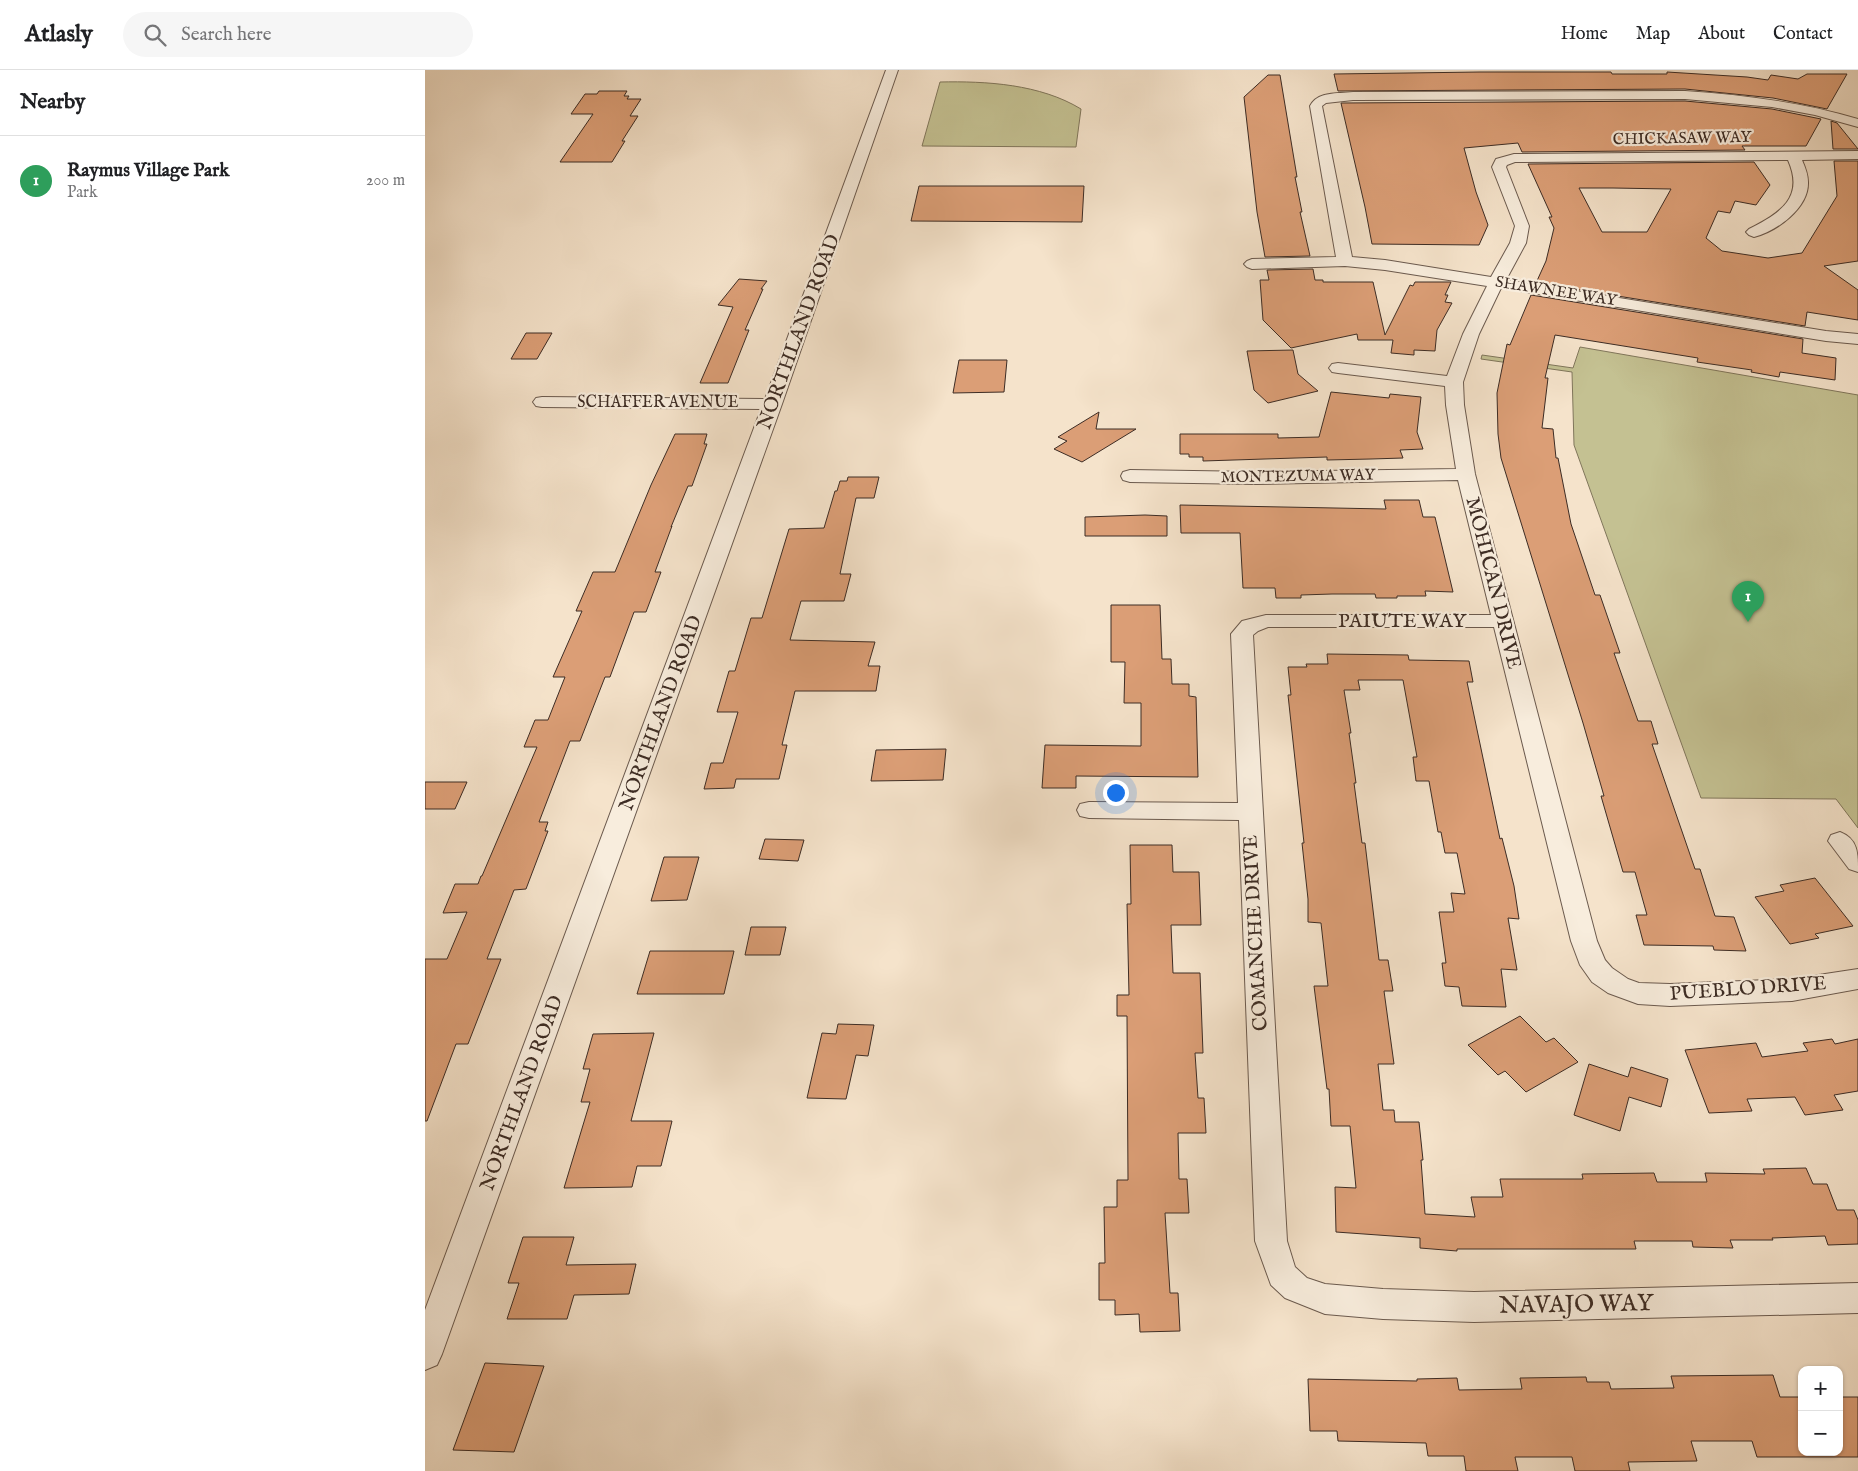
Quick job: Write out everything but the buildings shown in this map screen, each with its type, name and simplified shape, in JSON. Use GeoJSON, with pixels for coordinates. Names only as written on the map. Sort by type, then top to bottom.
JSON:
{"type":"FeatureCollection","features":[{"type":"Feature","properties":{"kind":"street","name":"NORTHLAND ROAD"},"geometry":{"type":"LineString","coordinates":[[425,1354],[619,828],[892,70]]}},
{"type":"Feature","properties":{"kind":"street"},"geometry":{"type":"LineString","coordinates":[[1345,261],[1316,106],[1323,99],[1353,96],[1685,95],[1765,102],[1843,118],[1858,123]]}},
{"type":"Feature","properties":{"kind":"street"},"geometry":{"type":"LineString","coordinates":[[1843,118],[1858,110]]}},
{"type":"Feature","properties":{"kind":"street","name":"CHICKASAW WAY"},"geometry":{"type":"LineString","coordinates":[[1506,160],[1514,158],[1858,155]]}},
{"type":"Feature","properties":{"kind":"street"},"geometry":{"type":"LineString","coordinates":[[1754,232],[1774,222],[1792,207],[1801,192],[1803,179],[1793,156]]}},
{"type":"Feature","properties":{"kind":"street","name":"MOHICAN DRIVE"},"geometry":{"type":"LineString","coordinates":[[1506,160],[1501,162],[1499,166],[1522,226],[1518,243],[1471,334],[1454,382],[1455,406],[1466,474],[1587,949],[1593,966],[1602,975],[1618,986],[1638,993]]}},
{"type":"Feature","properties":{"kind":"street","name":"SHAWNEE WAY"},"geometry":{"type":"LineString","coordinates":[[1252,264],[1345,261],[1385,265],[1858,340]]}},
{"type":"Feature","properties":{"kind":"street"},"geometry":{"type":"LineString","coordinates":[[1339,368],[1454,382]]}},
{"type":"Feature","properties":{"kind":"street","name":"SCHAFFER AVENUE"},"geometry":{"type":"LineString","coordinates":[[542,402],[773,404]]}},
{"type":"Feature","properties":{"kind":"street","name":"MONTEZUMA WAY"},"geometry":{"type":"LineString","coordinates":[[1130,476],[1307,478],[1466,474]]}},
{"type":"Feature","properties":{"kind":"street","name":"PAIUTE WAY"},"geometry":{"type":"LineString","coordinates":[[1302,621],[1503,621]]}},
{"type":"Feature","properties":{"kind":"street","name":"COMANCHE DRIVE"},"geometry":{"type":"LineString","coordinates":[[1296,1288],[1283,1274],[1271,1241],[1243,634],[1250,626],[1266,622],[1302,621]]}},
{"type":"Feature","properties":{"kind":"street"},"geometry":{"type":"LineString","coordinates":[[1089,810],[1251,812]]}},
{"type":"Feature","properties":{"kind":"street"},"geometry":{"type":"LineString","coordinates":[[1840,841],[1858,863]]}},
{"type":"Feature","properties":{"kind":"street","name":"PUEBLO DRIVE"},"geometry":{"type":"LineString","coordinates":[[1638,993],[1670,995],[1792,990],[1858,980]]}},
{"type":"Feature","properties":{"kind":"street","name":"NAVAJO WAY"},"geometry":{"type":"LineString","coordinates":[[1296,1288],[1325,1299],[1474,1308],[1858,1298]]}},
{"type":"Feature","properties":{"kind":"shaded area"},"geometry":{"type":"Polygon","coordinates":[[[940,82],[976,82],[1012,86],[1048,94],[1065,101],[1081,109],[1076,147],[922,146],[940,82]]]}},
{"type":"Feature","properties":{"kind":"shaded area"},"geometry":{"type":"Polygon","coordinates":[[[1580,347],[1858,395],[1858,828],[1836,799],[1701,798],[1574,445],[1572,372],[1481,359],[1482,355],[1573,368],[1580,347]]]}},
{"type":"Feature","properties":{"kind":"place","name":"Raymus Village Park"},"geometry":{"type":"Point","coordinates":[1748,622]}}]}
